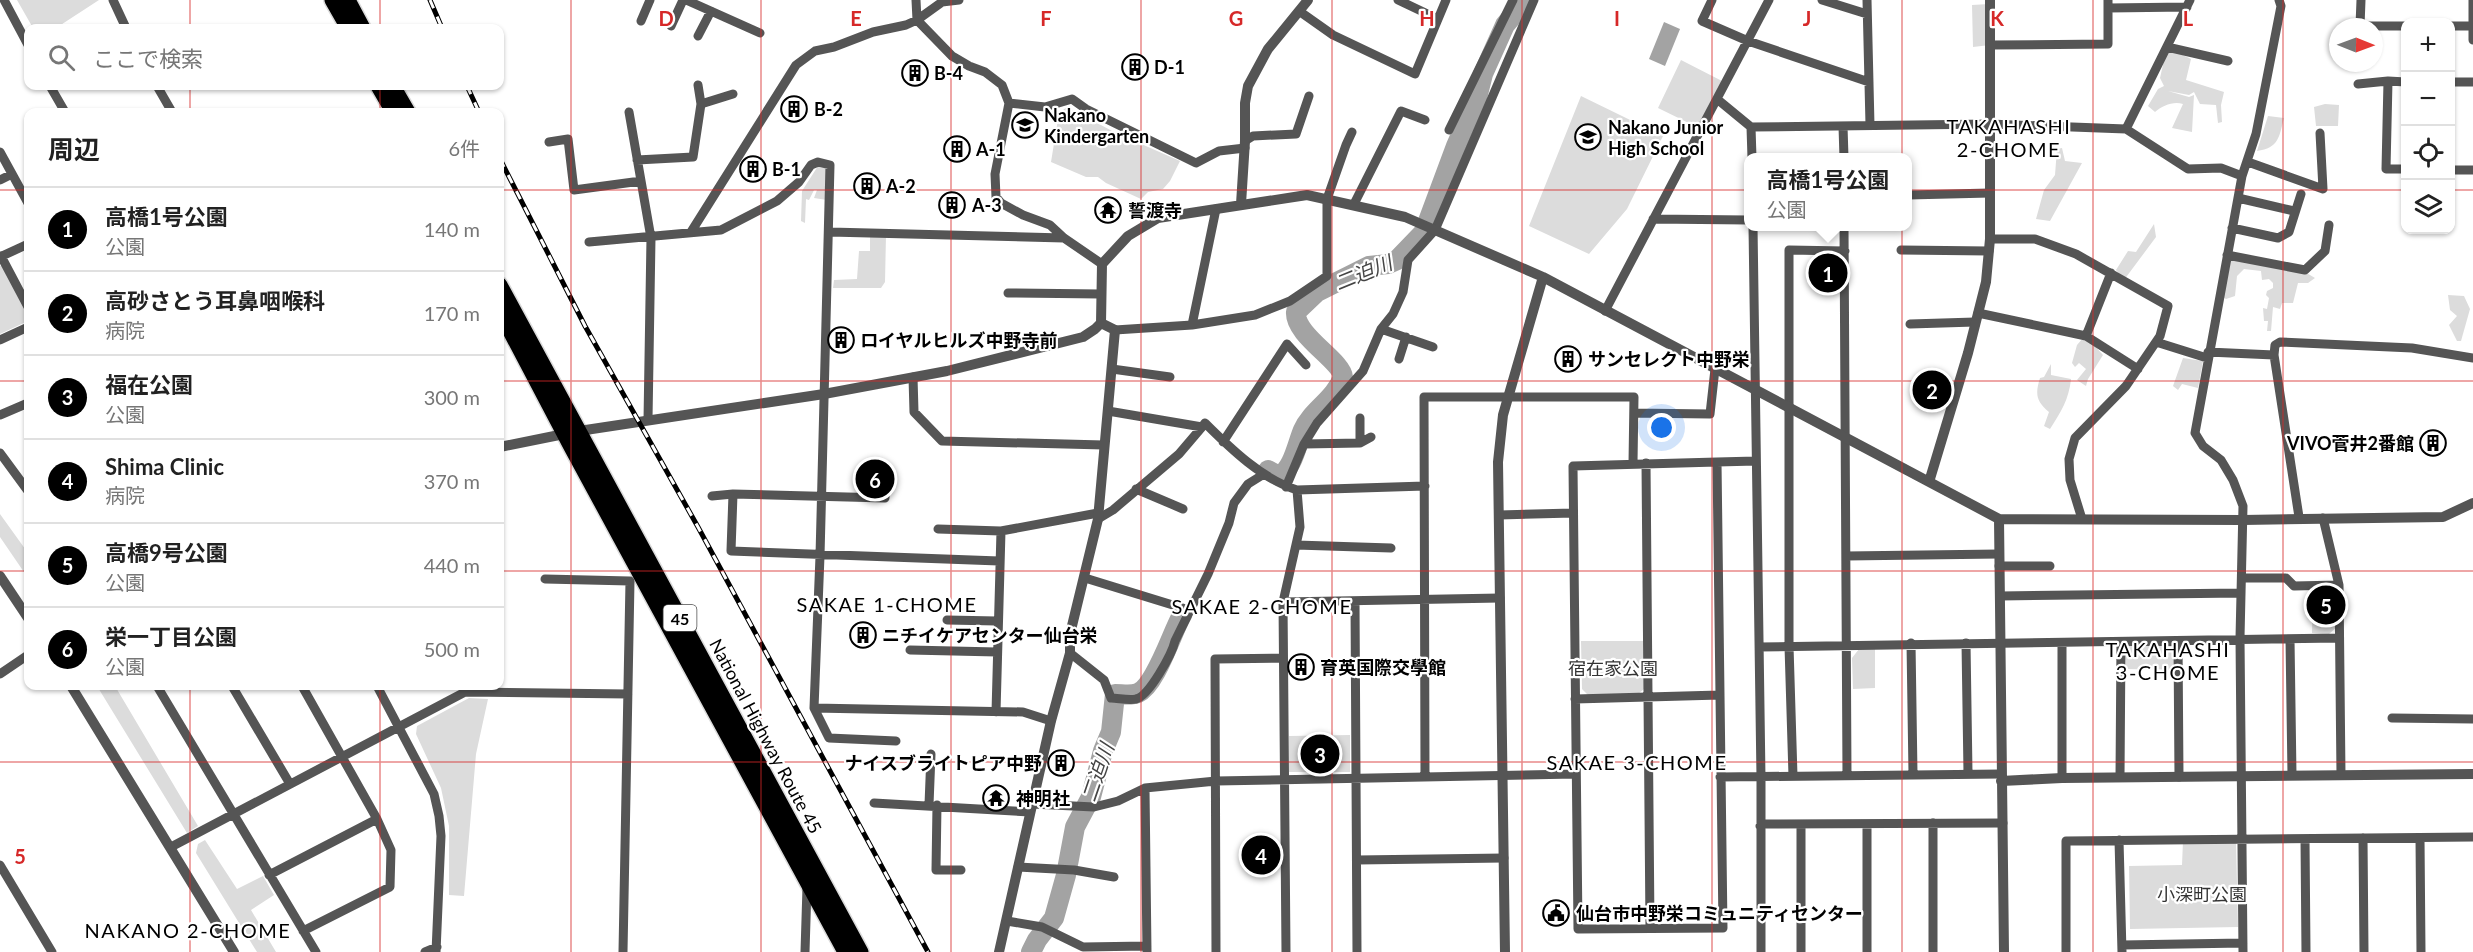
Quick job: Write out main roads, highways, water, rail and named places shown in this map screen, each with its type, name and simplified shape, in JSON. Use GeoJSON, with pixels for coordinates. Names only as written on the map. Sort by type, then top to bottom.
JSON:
{"type":"FeatureCollection","features":[{"type":"Feature","properties":{"kind":"highway"},"geometry":{"type":"LineString","coordinates":[[332,0],[346,24]]}},
{"type":"Feature","properties":{"kind":"highway"},"geometry":{"type":"LineString","coordinates":[[348,0],[361,24]]}},
{"type":"Feature","properties":{"kind":"highway"},"geometry":{"type":"LineString","coordinates":[[380,90],[391,108]]}},
{"type":"Feature","properties":{"kind":"highway"},"geometry":{"type":"LineString","coordinates":[[395,90],[406,108]]}},
{"type":"Feature","properties":{"kind":"highway","name":"National Highway Route 45"},"geometry":{"type":"LineString","coordinates":[[504,293],[571,432],[845,952]]}},
{"type":"Feature","properties":{"kind":"highway","name":"National Highway Route 45"},"geometry":{"type":"LineString","coordinates":[[504,319],[571,432],[861,952]]}},
{"type":"Feature","properties":{"kind":"waterway","name":"二迫川"},"geometry":{"type":"LineString","coordinates":[[1268,470],[1279,476],[1284,473],[1294,456],[1307,423],[1334,392],[1343,377],[1335,363],[1302,330],[1297,321],[1296,312],[1317,292],[1369,266],[1388,264],[1397,260],[1424,232],[1456,146],[1477,98],[1483,74],[1505,25],[1526,0]]}},
{"type":"Feature","properties":{"kind":"waterway","name":"二迫川"},"geometry":{"type":"LineString","coordinates":[[1031,952],[1054,918],[1066,875],[1075,827],[1091,797],[1103,751],[1111,732],[1115,694],[1135,694],[1145,688],[1157,669],[1182,615]]}},
{"type":"Feature","properties":{"kind":"railway"},"geometry":{"type":"LineString","coordinates":[[430,0],[440,24]]}},
{"type":"Feature","properties":{"kind":"railway"},"geometry":{"type":"LineString","coordinates":[[469,90],[477,108]]}},
{"type":"Feature","properties":{"kind":"railway"},"geometry":{"type":"LineString","coordinates":[[504,167],[585,326],[698,527],[928,952]]}},
{"type":"Feature","properties":{"kind":"place","name":"D-1"},"geometry":{"type":"Point","coordinates":[1135,67]}},
{"type":"Feature","properties":{"kind":"place","name":"B-4"},"geometry":{"type":"Point","coordinates":[915,73]}},
{"type":"Feature","properties":{"kind":"place","name":"B-2"},"geometry":{"type":"Point","coordinates":[794,109]}},
{"type":"Feature","properties":{"kind":"place","name":"Nakano Kindergarten"},"geometry":{"type":"Point","coordinates":[1025,125]}},
{"type":"Feature","properties":{"kind":"place","name":"Nakano Junior High School"},"geometry":{"type":"Point","coordinates":[1588,137]}},
{"type":"Feature","properties":{"kind":"place","name":"A-1"},"geometry":{"type":"Point","coordinates":[957,149]}},
{"type":"Feature","properties":{"kind":"place","name":"B-1"},"geometry":{"type":"Point","coordinates":[753,169]}},
{"type":"Feature","properties":{"kind":"place","name":"A-2"},"geometry":{"type":"Point","coordinates":[867,186]}},
{"type":"Feature","properties":{"kind":"place","name":"A-3"},"geometry":{"type":"Point","coordinates":[952,205]}},
{"type":"Feature","properties":{"kind":"place","name":"誓渡寺"},"geometry":{"type":"Point","coordinates":[1108,210]}},
{"type":"Feature","properties":{"kind":"place","name":"高橋1号公園"},"geometry":{"type":"Point","coordinates":[1828,273]}},
{"type":"Feature","properties":{"kind":"place","name":"ロイヤルヒルズ中野寺前"},"geometry":{"type":"Point","coordinates":[841,340]}},
{"type":"Feature","properties":{"kind":"place","name":"サンセレクト中野栄"},"geometry":{"type":"Point","coordinates":[1568,359]}},
{"type":"Feature","properties":{"kind":"place","name":"高砂さとう耳鼻咽喉科"},"geometry":{"type":"Point","coordinates":[1932,390]}},
{"type":"Feature","properties":{"kind":"place","name":"VIVO菅井2番館"},"geometry":{"type":"Point","coordinates":[2433,443]}},
{"type":"Feature","properties":{"kind":"place","name":"栄一丁目公園"},"geometry":{"type":"Point","coordinates":[875,479]}},
{"type":"Feature","properties":{"kind":"place","name":"高橋9号公園"},"geometry":{"type":"Point","coordinates":[2326,605]}},
{"type":"Feature","properties":{"kind":"place","name":"ニチイケアセンター仙台栄"},"geometry":{"type":"Point","coordinates":[863,635]}},
{"type":"Feature","properties":{"kind":"place","name":"育英国際交學館"},"geometry":{"type":"Point","coordinates":[1301,667]}},
{"type":"Feature","properties":{"kind":"place","name":"福在公園"},"geometry":{"type":"Point","coordinates":[1320,754]}},
{"type":"Feature","properties":{"kind":"place","name":"ナイスブライトピア中野"},"geometry":{"type":"Point","coordinates":[1061,763]}},
{"type":"Feature","properties":{"kind":"place","name":"神明社"},"geometry":{"type":"Point","coordinates":[996,798]}},
{"type":"Feature","properties":{"kind":"place","name":"Shima Clinic"},"geometry":{"type":"Point","coordinates":[1261,855]}},
{"type":"Feature","properties":{"kind":"place","name":"仙台市中野栄コミュニティセンター"},"geometry":{"type":"Point","coordinates":[1556,913]}},
{"type":"Feature","properties":{"kind":"district","name":"TAKAHASHI 2-CHOME"},"geometry":{"type":"Point","coordinates":[2009,138]}},
{"type":"Feature","properties":{"kind":"district","name":"SAKAE 1-CHOME"},"geometry":{"type":"Point","coordinates":[887,604]}},
{"type":"Feature","properties":{"kind":"district","name":"SAKAE 2-CHOME"},"geometry":{"type":"Point","coordinates":[1262,606]}},
{"type":"Feature","properties":{"kind":"district","name":"TAKAHASHI 3-CHOME"},"geometry":{"type":"Point","coordinates":[2168,660]}},
{"type":"Feature","properties":{"kind":"district","name":"SAKAE 3-CHOME"},"geometry":{"type":"Point","coordinates":[1637,762]}},
{"type":"Feature","properties":{"kind":"district","name":"NAKANO 2-CHOME"},"geometry":{"type":"Point","coordinates":[188,930]}},
{"type":"Feature","properties":{"kind":"park label","name":"宿在家公園"},"geometry":{"type":"Point","coordinates":[1613,668]}},
{"type":"Feature","properties":{"kind":"park label","name":"小深町公園"},"geometry":{"type":"Point","coordinates":[2202,894]}}]}
